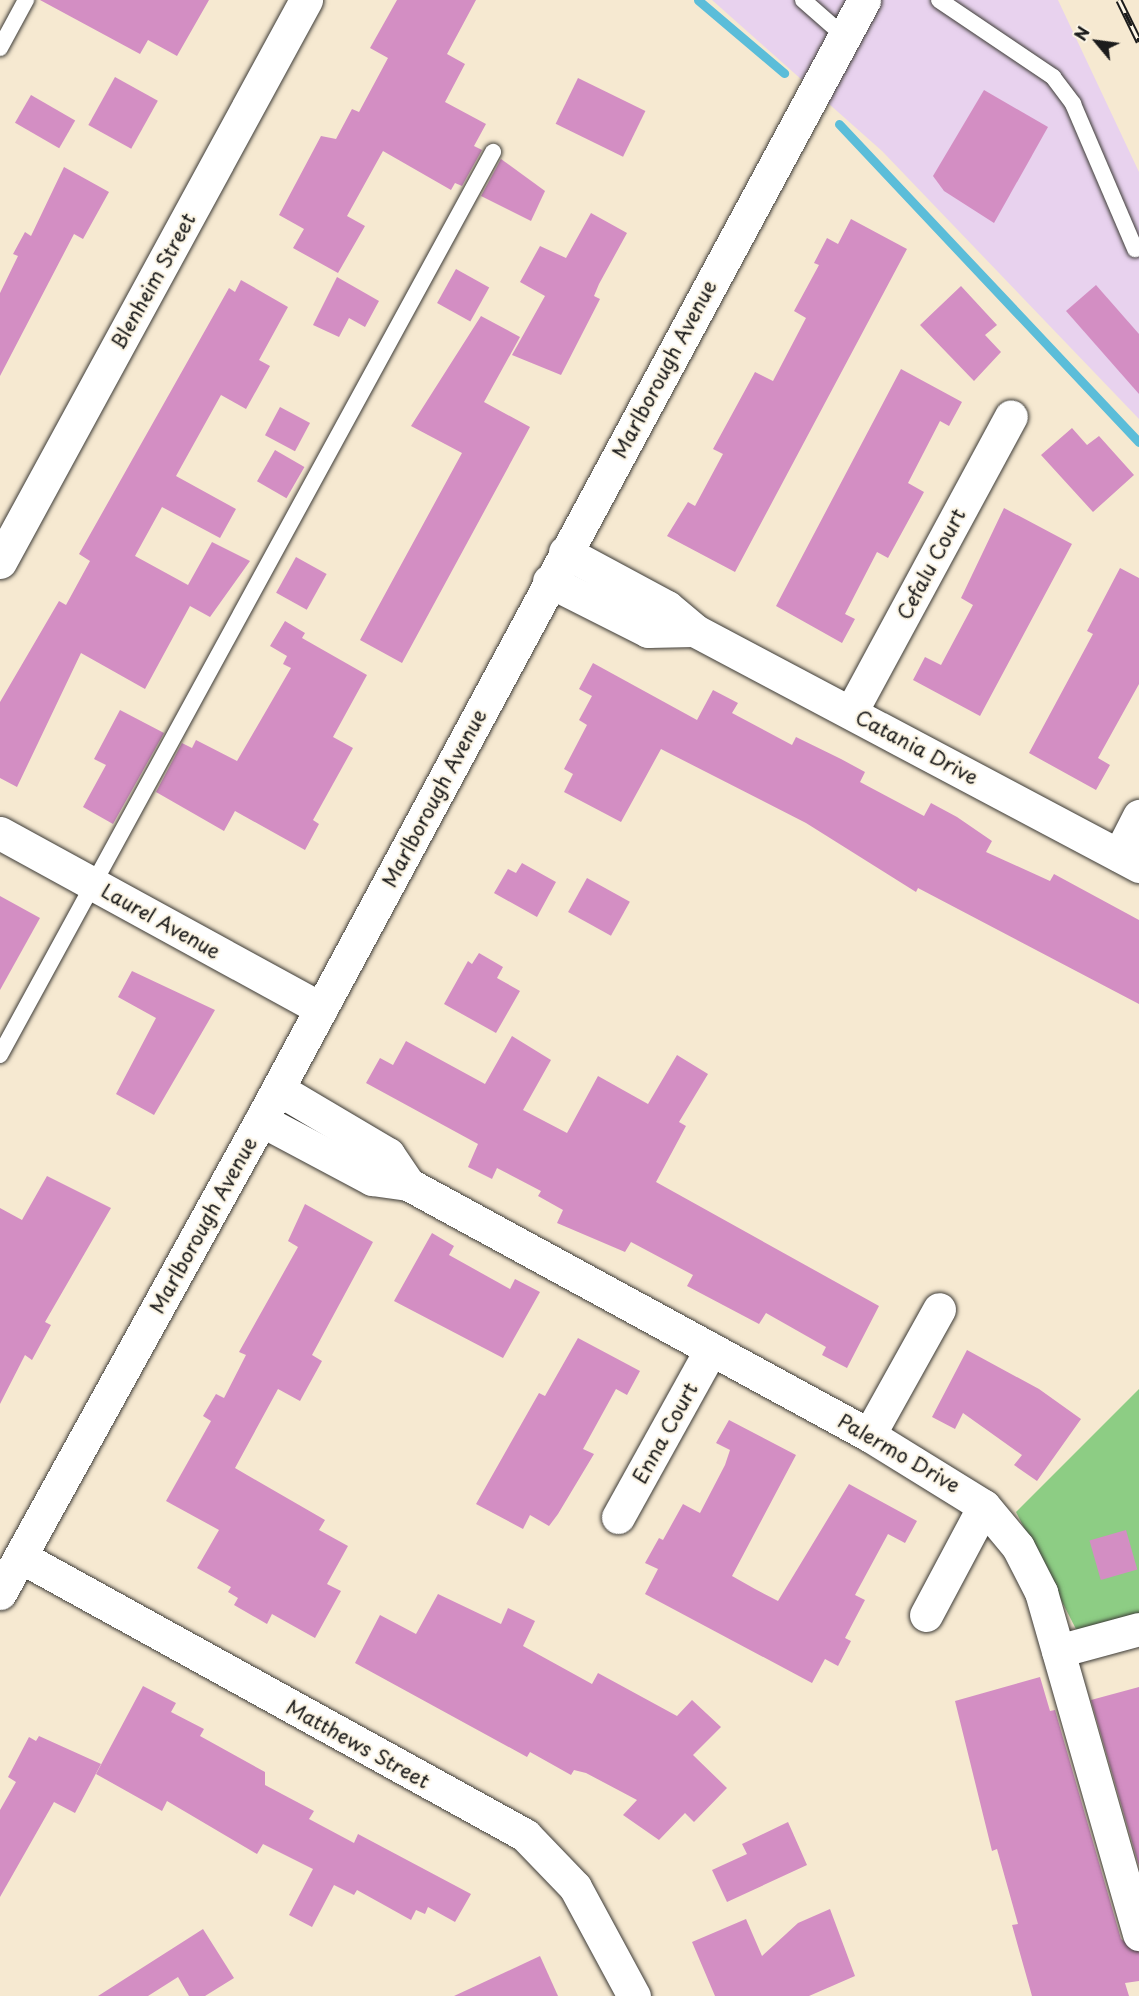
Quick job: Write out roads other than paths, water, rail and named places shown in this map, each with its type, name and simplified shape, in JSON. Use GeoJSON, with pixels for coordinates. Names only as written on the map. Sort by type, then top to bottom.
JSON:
{"type":"FeatureCollection","features":[{"type":"Feature","properties":{"kind":"street","name":"Blenheim Street"},"geometry":{"type":"LineString","coordinates":[[0,562],[306,0]]}},
{"type":"Feature","properties":{"kind":"street","name":"Marlborough Avenue"},"geometry":{"type":"LineString","coordinates":[[0,1593],[278,1089],[549,581],[864,0]]}},
{"type":"Feature","properties":{"kind":"street","name":"Cefalu Court"},"geometry":{"type":"LineString","coordinates":[[851,712],[1011,416]]}},
{"type":"Feature","properties":{"kind":"street","name":"Catania Drive"},"geometry":{"type":"LineString","coordinates":[[565,552],[667,607],[694,630],[1129,860]]}},
{"type":"Feature","properties":{"kind":"street","name":"Catania Drive"},"geometry":{"type":"LineString","coordinates":[[549,581],[648,631],[694,630]]}},
{"type":"Feature","properties":{"kind":"street"},"geometry":{"type":"LineString","coordinates":[[1129,860],[1139,816]]}},
{"type":"Feature","properties":{"kind":"street","name":"Laurel Avenue"},"geometry":{"type":"LineString","coordinates":[[0,833],[321,1009]]}},
{"type":"Feature","properties":{"kind":"street","name":"Palermo Drive"},"geometry":{"type":"LineString","coordinates":[[278,1089],[388,1154],[408,1184]]}},
{"type":"Feature","properties":{"kind":"street","name":"Palermo Drive"},"geometry":{"type":"LineString","coordinates":[[261,1120],[372,1179],[408,1184],[869,1435],[984,1506],[1027,1565],[1058,1651],[1139,1934]]}},
{"type":"Feature","properties":{"kind":"street"},"geometry":{"type":"LineString","coordinates":[[869,1435],[939,1309]]}},
{"type":"Feature","properties":{"kind":"street","name":"Enna Court"},"geometry":{"type":"LineString","coordinates":[[618,1517],[711,1349]]}},
{"type":"Feature","properties":{"kind":"street"},"geometry":{"type":"LineString","coordinates":[[926,1615],[984,1506]]}},
{"type":"Feature","properties":{"kind":"street","name":"Matthews Street"},"geometry":{"type":"LineString","coordinates":[[21,1557],[525,1835],[574,1887],[634,1996]]}},
{"type":"Feature","properties":{"kind":"street"},"geometry":{"type":"LineString","coordinates":[[1058,1651],[1139,1629]]}},
{"type":"Feature","properties":{"kind":"lane"},"geometry":{"type":"LineString","coordinates":[[0,48],[26,0]]}},
{"type":"Feature","properties":{"kind":"lane"},"geometry":{"type":"LineString","coordinates":[[803,0],[844,36]]}},
{"type":"Feature","properties":{"kind":"lane"},"geometry":{"type":"LineString","coordinates":[[939,0],[1053,77],[1073,104],[1135,249]]}},
{"type":"Feature","properties":{"kind":"lane"},"geometry":{"type":"LineString","coordinates":[[0,1055],[493,152]]}},
{"type":"Feature","properties":{"kind":"waterway"},"geometry":{"type":"LineString","coordinates":[[698,0],[784,73]]}},
{"type":"Feature","properties":{"kind":"waterway"},"geometry":{"type":"LineString","coordinates":[[839,124],[1139,442]]}},
{"type":"Feature","properties":{"kind":"railway"},"geometry":{"type":"LineString","coordinates":[[1119,0],[1139,41]]}}]}
